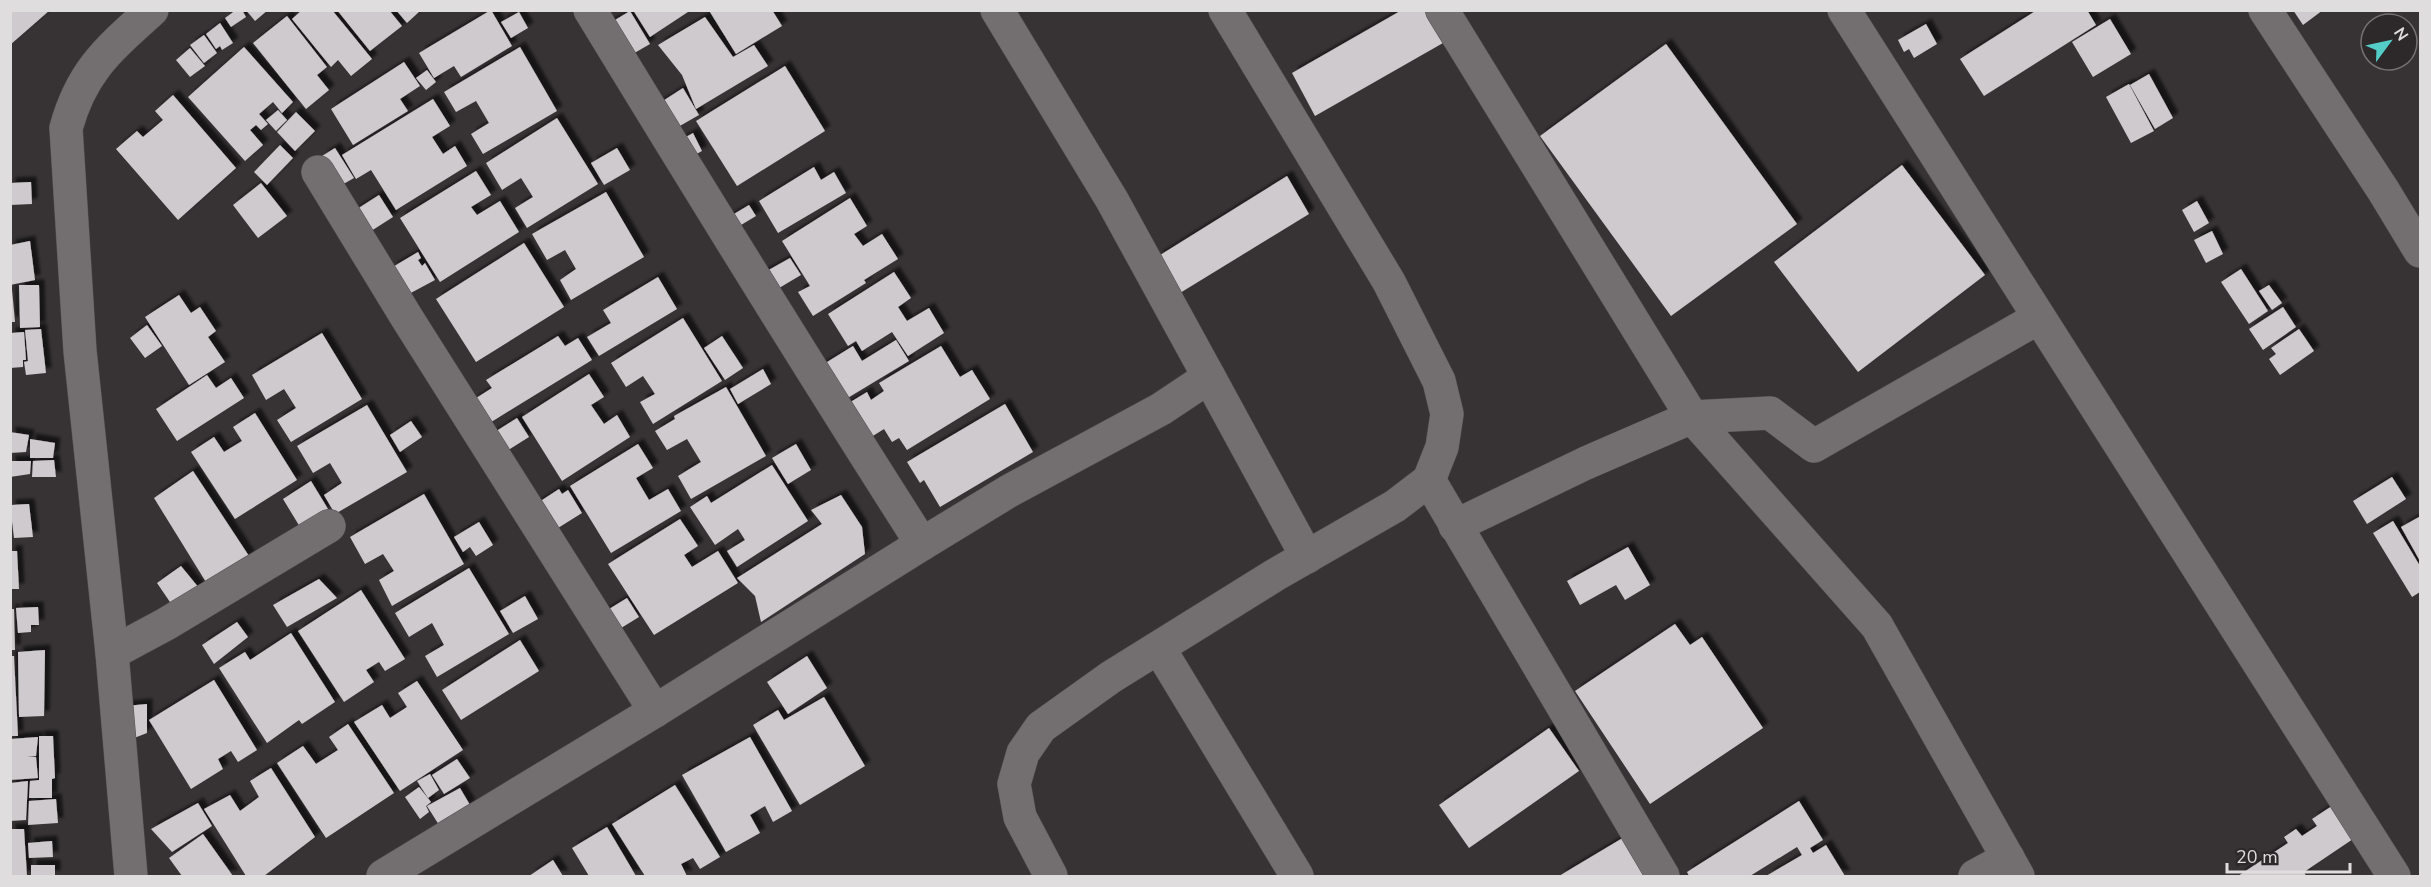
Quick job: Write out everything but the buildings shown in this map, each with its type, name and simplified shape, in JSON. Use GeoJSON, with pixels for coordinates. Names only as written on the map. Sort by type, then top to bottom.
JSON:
{"type":"FeatureCollection","features":[{"type":"Feature","properties":{"kind":"street"},"geometry":{"type":"LineString","coordinates":[[131,876],[112,653],[80,351],[66,128],[73,103],[99,60],[153,10]]}},
{"type":"Feature","properties":{"kind":"street"},"geometry":{"type":"LineString","coordinates":[[590,10],[800,353],[922,544]]}},
{"type":"Feature","properties":{"kind":"street"},"geometry":{"type":"LineString","coordinates":[[997,10],[1112,200],[1307,557]]}},
{"type":"Feature","properties":{"kind":"street"},"geometry":{"type":"LineString","coordinates":[[1051,876],[1020,817],[1014,784],[1023,753],[1041,727],[1111,677],[1395,506],[1429,480],[1442,447],[1448,414],[1439,381],[1389,282],[1225,10]]}},
{"type":"Feature","properties":{"kind":"street"},"geometry":{"type":"LineString","coordinates":[[1442,10],[1692,417],[1877,626],[2013,867],[1975,876]]}},
{"type":"Feature","properties":{"kind":"street"},"geometry":{"type":"LineString","coordinates":[[1844,10],[2394,876]]}},
{"type":"Feature","properties":{"kind":"street"},"geometry":{"type":"LineString","coordinates":[[2265,10],[2421,251]]}},
{"type":"Feature","properties":{"kind":"street"},"geometry":{"type":"LineString","coordinates":[[318,172],[413,328],[655,711]]}},
{"type":"Feature","properties":{"kind":"street"},"geometry":{"type":"LineString","coordinates":[[1455,526],[1586,463],[1692,417],[1770,413],[1814,446],[2038,318]]}},
{"type":"Feature","properties":{"kind":"street"},"geometry":{"type":"LineString","coordinates":[[383,876],[655,711],[1009,491],[1154,413],[1209,376]]}},
{"type":"Feature","properties":{"kind":"street"},"geometry":{"type":"LineString","coordinates":[[1429,480],[1663,876]]}},
{"type":"Feature","properties":{"kind":"street"},"geometry":{"type":"LineString","coordinates":[[112,653],[166,624],[329,526]]}},
{"type":"Feature","properties":{"kind":"street"},"geometry":{"type":"LineString","coordinates":[[1159,648],[1297,876]]}}]}
